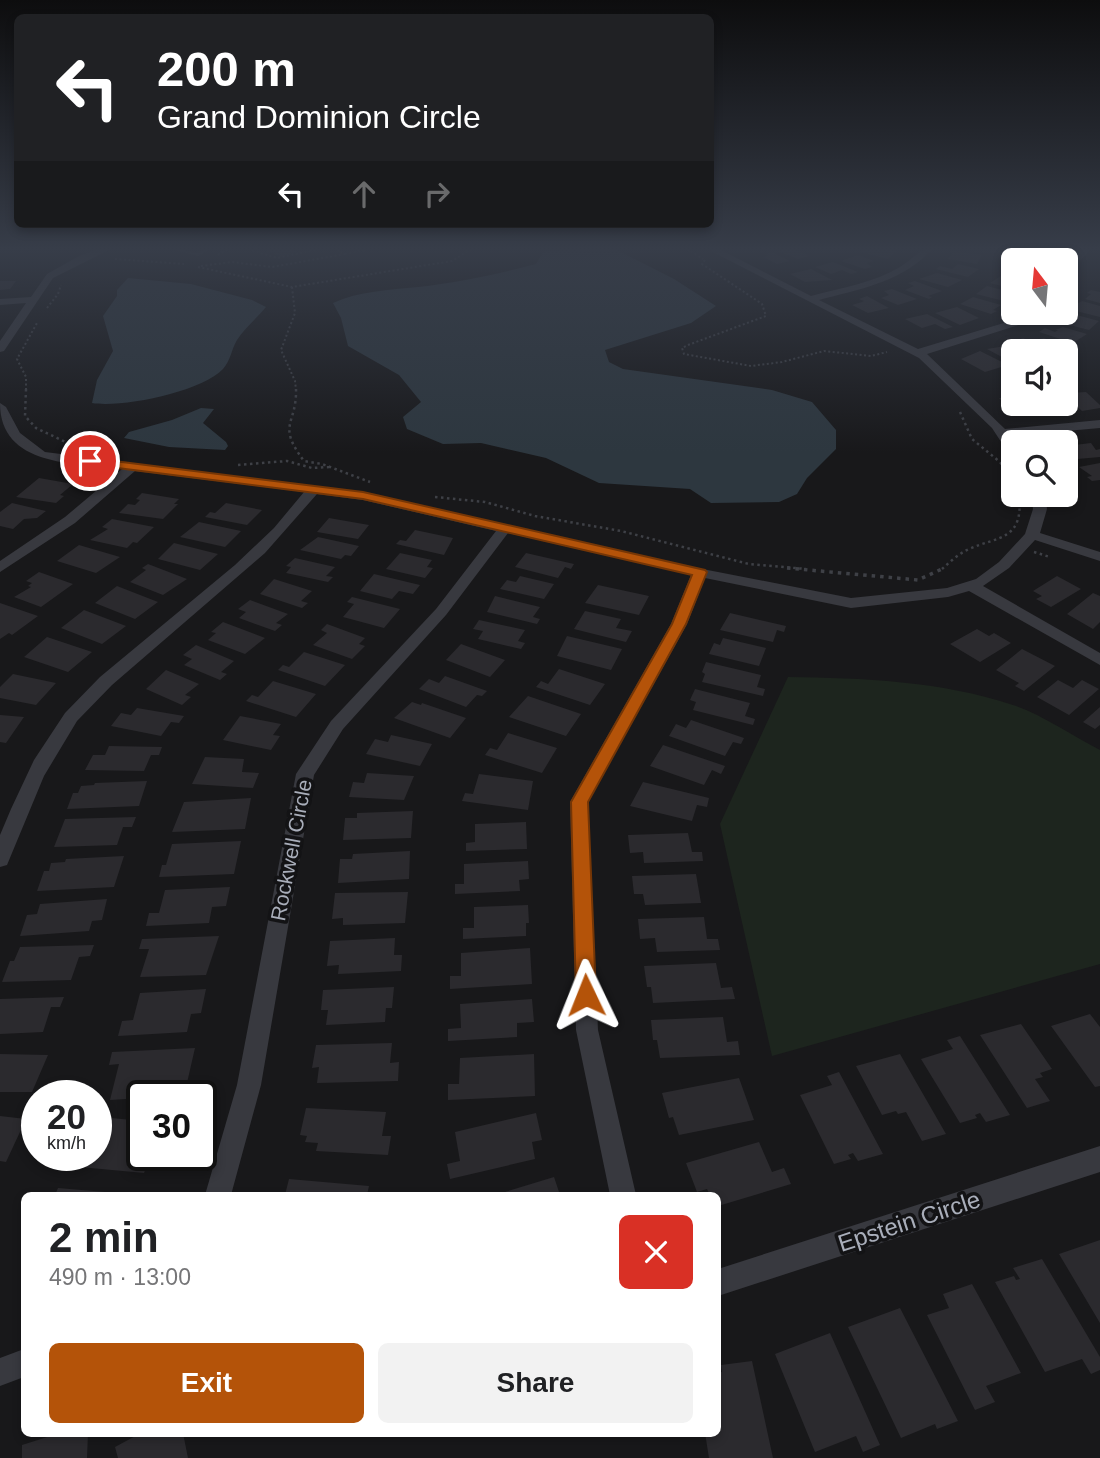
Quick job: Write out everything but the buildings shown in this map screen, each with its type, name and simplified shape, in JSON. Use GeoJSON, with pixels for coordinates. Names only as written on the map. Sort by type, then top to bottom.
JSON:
{"type":"FeatureCollection","features":[{"type":"Feature","properties":{"kind":"street"},"geometry":{"type":"LineString","coordinates":[[0,349],[22,317]]}},
{"type":"Feature","properties":{"kind":"street"},"geometry":{"type":"LineString","coordinates":[[846,317],[917,353],[1001,432]]}},
{"type":"Feature","properties":{"kind":"street"},"geometry":{"type":"LineString","coordinates":[[917,353],[1005,326]]}},
{"type":"Feature","properties":{"kind":"street"},"geometry":{"type":"LineString","coordinates":[[0,407],[4,430],[24,447],[42,455],[363,496],[851,603],[948,592],[981,582],[1004,565],[1032,534],[1040,507]]}},
{"type":"Feature","properties":{"kind":"street"},"geometry":{"type":"LineString","coordinates":[[1035,430],[1100,424]]}},
{"type":"Feature","properties":{"kind":"street"},"geometry":{"type":"LineString","coordinates":[[0,568],[71,520],[132,467]]}},
{"type":"Feature","properties":{"kind":"street"},"geometry":{"type":"LineString","coordinates":[[0,859],[32,781],[61,730],[95,691],[232,577],[268,543],[314,489]]}},
{"type":"Feature","properties":{"kind":"street","name":"Rockwell Circle"},"geometry":{"type":"LineString","coordinates":[[219,1192],[249,1085],[305,774],[337,725],[441,612],[505,528]]}},
{"type":"Feature","properties":{"kind":"street"},"geometry":{"type":"LineString","coordinates":[[1032,534],[1100,557]]}},
{"type":"Feature","properties":{"kind":"street"},"geometry":{"type":"LineString","coordinates":[[622,1192],[587,1030],[579,802],[679,624],[700,572]]}},
{"type":"Feature","properties":{"kind":"street"},"geometry":{"type":"LineString","coordinates":[[970,585],[1100,660]]}},
{"type":"Feature","properties":{"kind":"street","name":"Epstein Circle"},"geometry":{"type":"LineString","coordinates":[[721,1282],[1100,1159]]}},
{"type":"Feature","properties":{"kind":"street"},"geometry":{"type":"LineString","coordinates":[[0,1372],[21,1364]]}},
{"type":"Feature","properties":{"kind":"path"},"geometry":{"type":"LineString","coordinates":[[292,317],[281,350],[296,386],[286,425],[294,447],[312,468],[332,467],[380,485]]}},
{"type":"Feature","properties":{"kind":"path"},"geometry":{"type":"LineString","coordinates":[[763,317],[688,345],[682,348],[684,354],[751,366],[782,362],[824,351],[871,356],[891,351],[879,346]]}},
{"type":"Feature","properties":{"kind":"path"},"geometry":{"type":"LineString","coordinates":[[38,321],[17,359],[26,377],[25,416],[36,428],[71,445]]}},
{"type":"Feature","properties":{"kind":"path"},"geometry":{"type":"LineString","coordinates":[[961,412],[972,439],[1001,462]]}},
{"type":"Feature","properties":{"kind":"path"},"geometry":{"type":"LineString","coordinates":[[238,465],[304,461]]}},
{"type":"Feature","properties":{"kind":"path"},"geometry":{"type":"LineString","coordinates":[[433,496],[485,502],[535,516],[621,531],[749,564],[918,580],[937,575],[969,549],[1001,540],[1012,528],[1019,514],[1019,507]]}},
{"type":"Feature","properties":{"kind":"shaded area"},"geometry":{"type":"Polygon","coordinates":[[[103,317],[257,317],[237,340],[226,366],[197,385],[141,401],[92,403],[97,380],[113,351],[103,317]]]}},
{"type":"Feature","properties":{"kind":"shaded area"},"geometry":{"type":"Polygon","coordinates":[[[700,317],[691,323],[605,350],[609,362],[623,369],[772,390],[812,402],[836,430],[836,449],[807,478],[797,494],[779,502],[711,503],[690,489],[599,483],[546,458],[481,443],[443,444],[407,429],[403,417],[421,402],[399,375],[348,346],[341,318],[700,317]]]}},
{"type":"Feature","properties":{"kind":"shaded area"},"geometry":{"type":"Polygon","coordinates":[[[201,408],[214,409],[203,423],[226,442],[228,446],[225,450],[169,447],[124,438],[129,432],[172,420],[201,408]]]}},
{"type":"Feature","properties":{"kind":"shaded area"},"geometry":{"type":"Polygon","coordinates":[[[788,677],[902,682],[986,697],[1035,714],[1100,750],[1100,964],[772,1056],[720,824],[788,677]]]}},
{"type":"Feature","properties":{"kind":"route"},"geometry":{"type":"LineString","coordinates":[[90,461],[363,496],[700,572],[679,624],[579,802],[586,995]]}}]}
